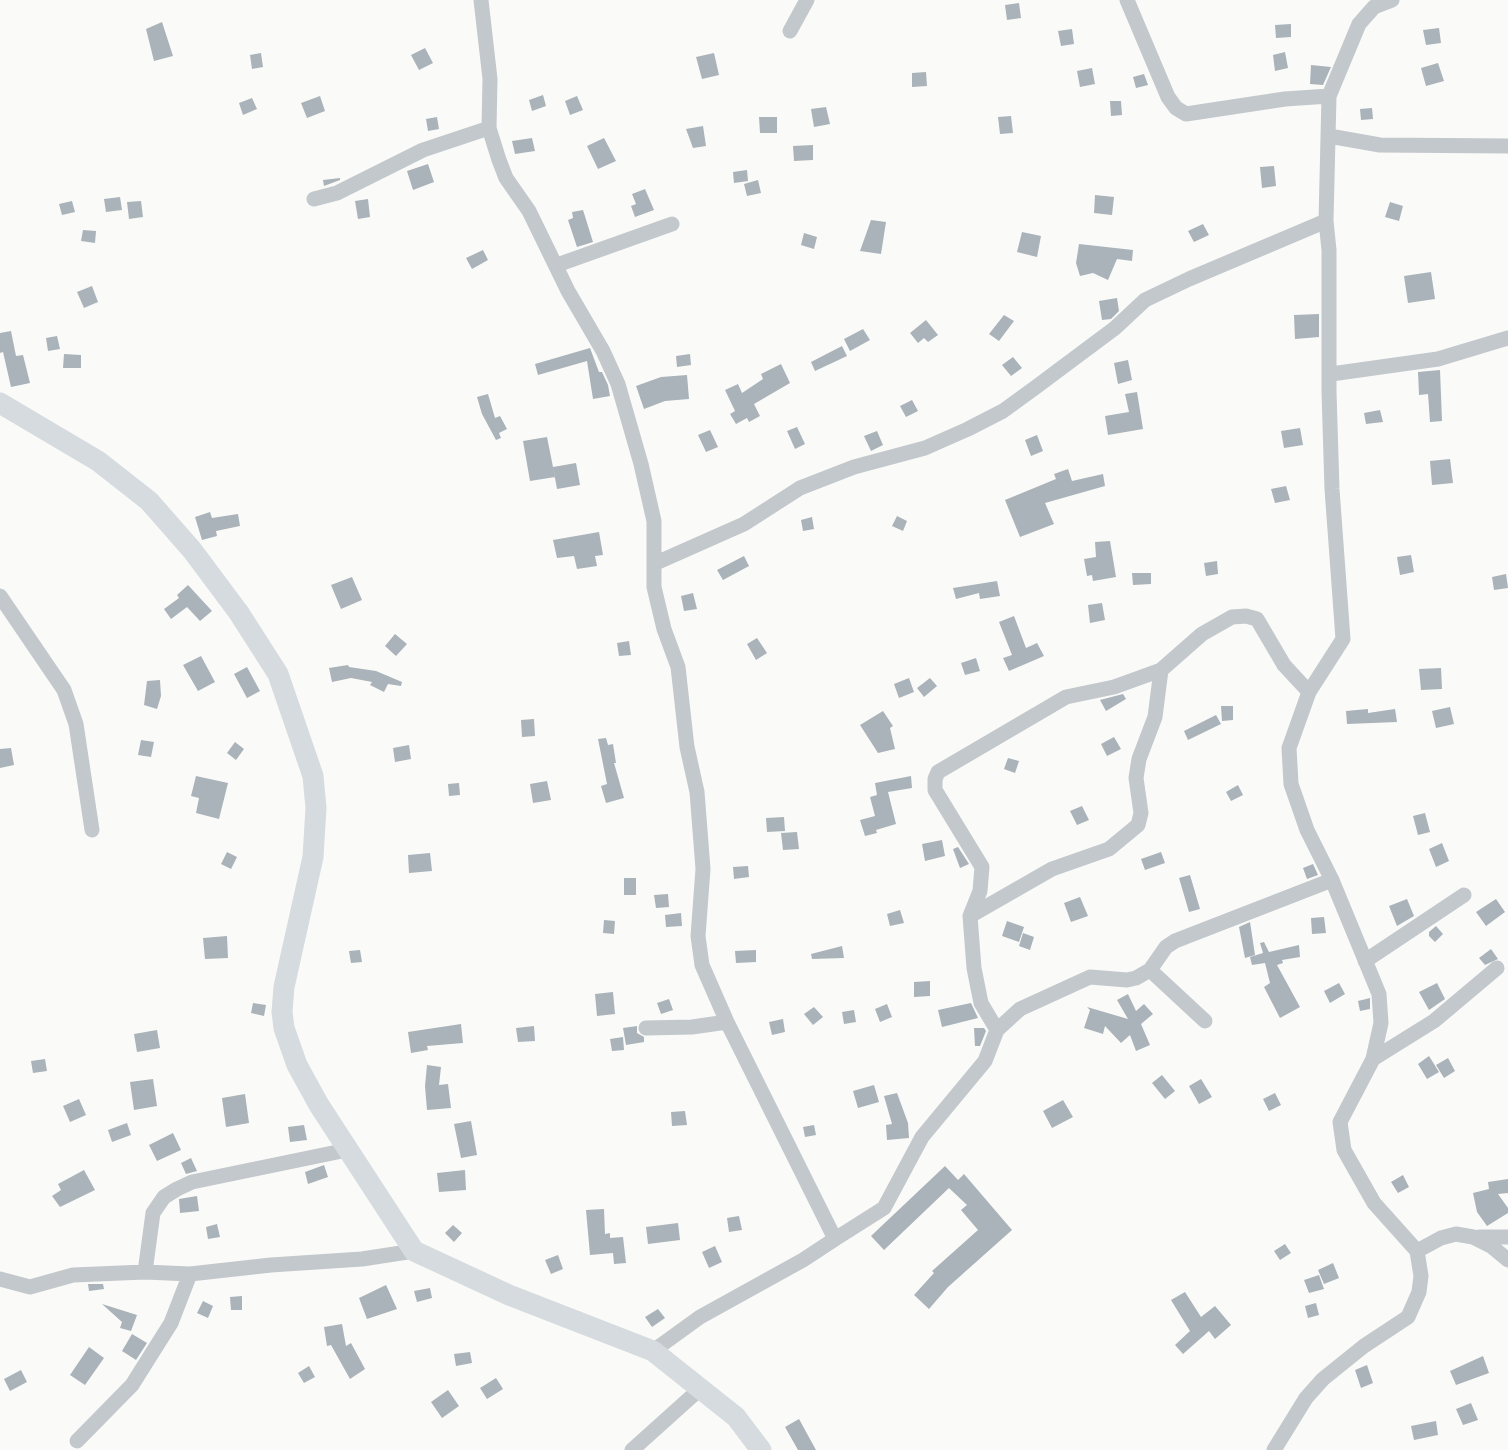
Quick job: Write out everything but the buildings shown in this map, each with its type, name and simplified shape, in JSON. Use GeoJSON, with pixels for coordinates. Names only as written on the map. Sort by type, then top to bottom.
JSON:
{"type":"FeatureCollection","features":[{"type":"Feature","properties":{"kind":"street"},"geometry":{"type":"LineString","coordinates":[[481,0],[490,79],[489,128],[506,178],[529,211],[618,384],[654,521],[656,564],[654,587],[664,629],[678,667],[687,747],[697,792],[703,868],[698,936],[702,965],[727,1022],[836,1239]]}},
{"type":"Feature","properties":{"kind":"street"},"geometry":{"type":"LineString","coordinates":[[790,31],[807,0]]}},
{"type":"Feature","properties":{"kind":"street"},"geometry":{"type":"LineString","coordinates":[[1127,0],[1168,98],[1176,108],[1186,114],[1286,99],[1329,96]]}},
{"type":"Feature","properties":{"kind":"street"},"geometry":{"type":"LineString","coordinates":[[1274,1450],[1306,1398],[1323,1379],[1364,1346],[1408,1317],[1419,1292],[1421,1276],[1417,1251],[1374,1203],[1353,1169],[1340,1135],[1340,1122],[1373,1059],[1381,1023],[1379,994],[1332,880],[1307,830],[1291,784],[1289,748],[1309,692],[1343,639],[1332,489],[1326,221],[1329,96],[1359,24],[1374,8],[1392,0]]}},
{"type":"Feature","properties":{"kind":"street"},"geometry":{"type":"LineString","coordinates":[[314,199],[337,193],[423,150],[489,128]]}},
{"type":"Feature","properties":{"kind":"street"},"geometry":{"type":"LineString","coordinates":[[1329,136],[1380,145],[1508,146]]}},
{"type":"Feature","properties":{"kind":"street"},"geometry":{"type":"LineString","coordinates":[[656,564],[744,524],[800,488],[854,466],[925,448],[968,429],[1003,411],[1045,381],[1115,328],[1145,300],[1326,221]]}},
{"type":"Feature","properties":{"kind":"street"},"geometry":{"type":"LineString","coordinates":[[557,265],[672,224]]}},
{"type":"Feature","properties":{"kind":"street"},"geometry":{"type":"LineString","coordinates":[[1331,374],[1438,359],[1508,338]]}},
{"type":"Feature","properties":{"kind":"street"},"geometry":{"type":"LineString","coordinates":[[0,403],[98,461],[149,501],[206,568],[239,613],[278,674],[313,776],[316,808],[313,857],[284,987],[283,1020],[297,1065],[347,1150],[414,1251],[509,1295],[653,1351],[736,1417],[761,1450]]}},
{"type":"Feature","properties":{"kind":"street"},"geometry":{"type":"LineString","coordinates":[[0,596],[64,690],[76,724],[92,830]]}},
{"type":"Feature","properties":{"kind":"street"},"geometry":{"type":"LineString","coordinates":[[997,1030],[981,1003],[974,968],[970,916],[980,891],[982,867],[935,790],[935,779],[939,772],[1066,697],[1114,687],[1161,670],[1202,634],[1232,617],[1246,616],[1257,619],[1284,665],[1309,692]]}},
{"type":"Feature","properties":{"kind":"street"},"geometry":{"type":"LineString","coordinates":[[970,916],[1052,869],[1109,849],[1138,825],[1141,813],[1136,778],[1140,759],[1155,717],[1161,670]]}},
{"type":"Feature","properties":{"kind":"street"},"geometry":{"type":"LineString","coordinates":[[653,1351],[700,1317],[803,1260],[884,1208],[922,1137],[985,1061],[997,1030],[1028,1005],[1090,976],[1127,980],[1150,970],[1166,947],[1175,941],[1332,880]]}},
{"type":"Feature","properties":{"kind":"street"},"geometry":{"type":"LineString","coordinates":[[1365,961],[1464,895]]}},
{"type":"Feature","properties":{"kind":"street"},"geometry":{"type":"LineString","coordinates":[[1373,1059],[1434,1021],[1497,968]]}},
{"type":"Feature","properties":{"kind":"street"},"geometry":{"type":"LineString","coordinates":[[1150,970],[1204,1022]]}},
{"type":"Feature","properties":{"kind":"street"},"geometry":{"type":"LineString","coordinates":[[646,1028],[692,1027],[727,1022]]}},
{"type":"Feature","properties":{"kind":"street"},"geometry":{"type":"LineString","coordinates":[[144,1272],[153,1213],[164,1197],[177,1189],[192,1182],[347,1150]]}},
{"type":"Feature","properties":{"kind":"street"},"geometry":{"type":"LineString","coordinates":[[1417,1251],[1441,1238],[1456,1234],[1473,1237],[1508,1237]]}},
{"type":"Feature","properties":{"kind":"street"},"geometry":{"type":"LineString","coordinates":[[1473,1237],[1491,1246],[1508,1260]]}},
{"type":"Feature","properties":{"kind":"street"},"geometry":{"type":"LineString","coordinates":[[0,1280],[30,1287],[73,1275],[144,1272],[190,1274],[271,1265],[363,1259],[414,1251]]}},
{"type":"Feature","properties":{"kind":"street"},"geometry":{"type":"LineString","coordinates":[[77,1442],[132,1385],[171,1323],[190,1274]]}},
{"type":"Feature","properties":{"kind":"street"},"geometry":{"type":"LineString","coordinates":[[632,1450],[700,1388]]}}]}
